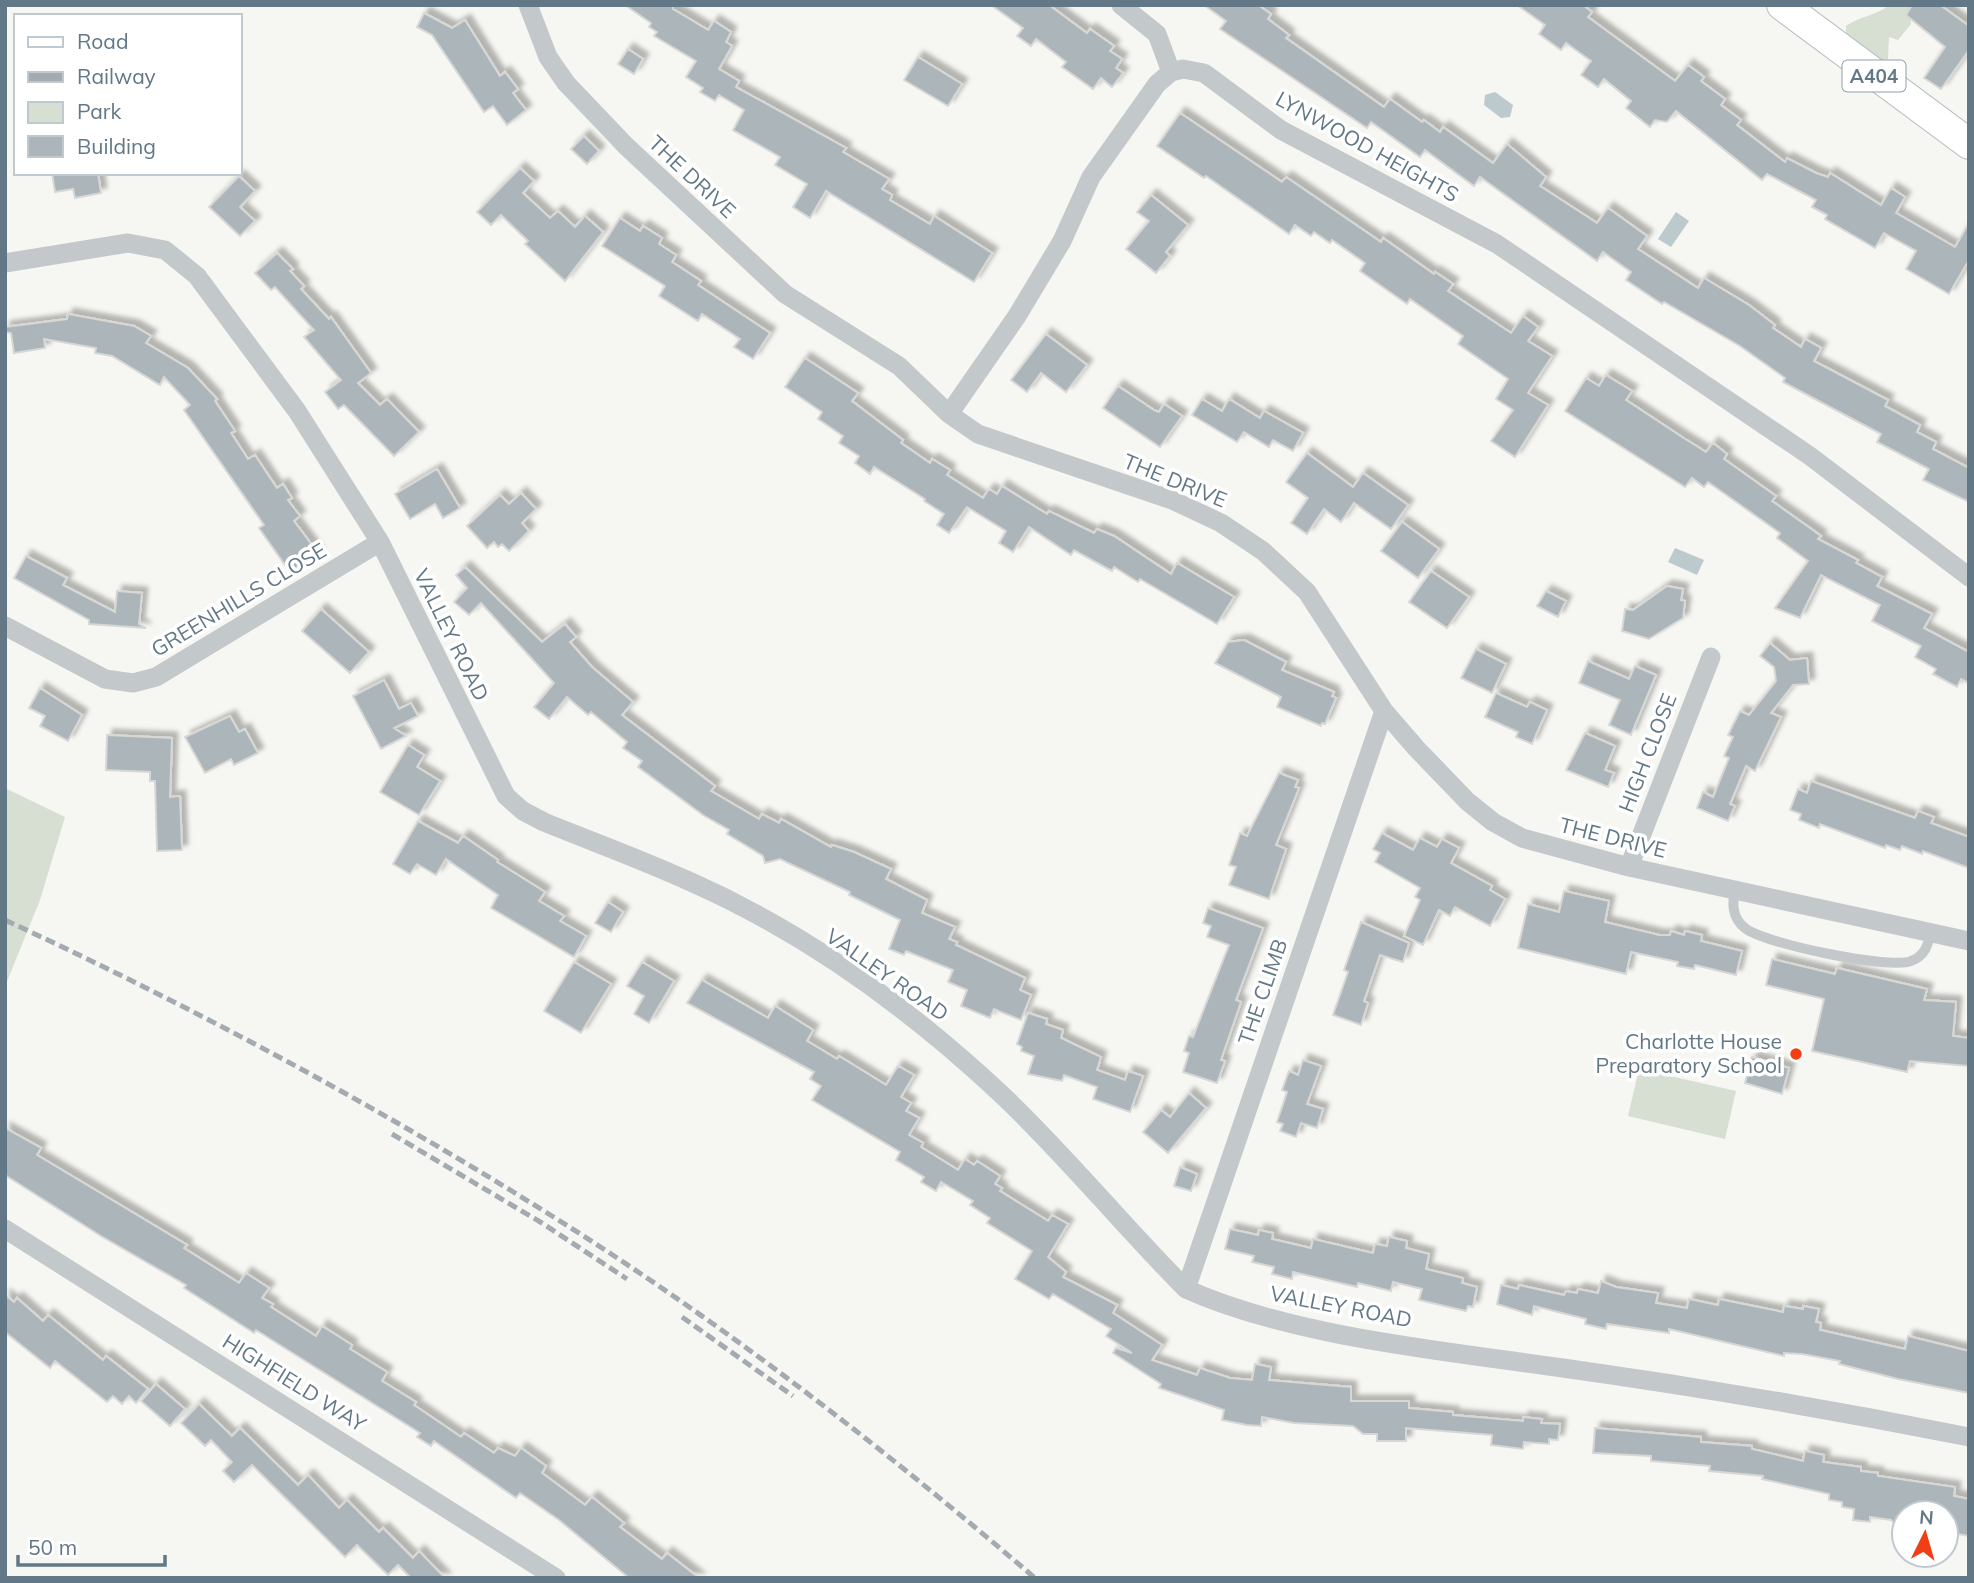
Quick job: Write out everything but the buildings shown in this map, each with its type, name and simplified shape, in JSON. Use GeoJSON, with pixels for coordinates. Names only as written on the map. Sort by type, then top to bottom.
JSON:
{"type":"FeatureCollection","features":[{"type":"Feature","properties":{"kind":"main road","name":"A404"},"geometry":{"type":"LineString","coordinates":[[1782,5],[1969,144]]}},
{"type":"Feature","properties":{"kind":"street","name":"THE DRIVE"},"geometry":{"type":"LineString","coordinates":[[528,5],[548,57],[566,83],[626,146],[785,294],[899,366],[949,414],[978,434],[1172,500],[1221,523],[1264,551],[1307,593],[1384,711],[1467,801],[1493,822],[1522,838],[1629,867],[1969,941]]}},
{"type":"Feature","properties":{"kind":"street"},"geometry":{"type":"LineString","coordinates":[[949,414],[1017,316],[1062,241],[1091,177],[1157,84],[1171,72],[1157,34],[1121,5]]}},
{"type":"Feature","properties":{"kind":"street","name":"LYNWOOD HEIGHTS"},"geometry":{"type":"LineString","coordinates":[[1171,72],[1183,69],[1204,73],[1282,130],[1497,244],[1810,456],[1969,577]]}},
{"type":"Feature","properties":{"kind":"street","name":"VALLEY ROAD"},"geometry":{"type":"LineString","coordinates":[[5,263],[128,243],[152,246],[176,256],[197,276],[297,411],[380,542],[506,796],[523,811],[544,822],[692,882],[755,914],[837,964],[939,1039],[1001,1094],[1186,1289],[1222,1303],[1341,1333],[1719,1390],[1969,1437]]}},
{"type":"Feature","properties":{"kind":"street","name":"GREENHILLS CLOSE"},"geometry":{"type":"LineString","coordinates":[[5,626],[105,679],[133,683],[156,677],[380,542]]}},
{"type":"Feature","properties":{"kind":"street","name":"HIGH CLOSE"},"geometry":{"type":"LineString","coordinates":[[1629,867],[1711,657]]}},
{"type":"Feature","properties":{"kind":"street","name":"THE CLIMB"},"geometry":{"type":"LineString","coordinates":[[1186,1289],[1384,711]]}},
{"type":"Feature","properties":{"kind":"street","name":"HIGHFIELD WAY"},"geometry":{"type":"LineString","coordinates":[[5,1229],[478,1525],[556,1578]]}},
{"type":"Feature","properties":{"kind":"lane"},"geometry":{"type":"LineString","coordinates":[[1735,889],[1734,914],[1746,930],[1768,939],[1880,964],[1913,961],[1924,954],[1931,932]]}},
{"type":"Feature","properties":{"kind":"green space"},"geometry":{"type":"Polygon","coordinates":[[[1889,5],[1909,5],[1911,24],[1898,40],[1889,37],[1888,59],[1877,61],[1846,37],[1846,26],[1889,5]]]}},
{"type":"Feature","properties":{"kind":"green space"},"geometry":{"type":"Polygon","coordinates":[[[5,788],[65,817],[40,900],[6,984],[5,788]]]}},
{"type":"Feature","properties":{"kind":"green space"},"geometry":{"type":"Polygon","coordinates":[[[1639,1069],[1736,1091],[1725,1139],[1628,1116],[1639,1069]]]}},
{"type":"Feature","properties":{"kind":"shaded area"},"geometry":{"type":"Polygon","coordinates":[[[1495,92],[1513,105],[1510,117],[1501,118],[1484,105],[1485,95],[1495,92]]]}},
{"type":"Feature","properties":{"kind":"shaded area"},"geometry":{"type":"Polygon","coordinates":[[[1676,212],[1689,221],[1671,247],[1658,239],[1676,212]]]}},
{"type":"Feature","properties":{"kind":"shaded area"},"geometry":{"type":"Polygon","coordinates":[[[1675,548],[1704,560],[1697,575],[1668,562],[1675,548]]]}},
{"type":"Feature","properties":{"kind":"railway"},"geometry":{"type":"LineString","coordinates":[[5,920],[145,987],[283,1059],[486,1175],[552,1216],[740,1343],[860,1434],[1035,1578]]}},
{"type":"Feature","properties":{"kind":"railway"},"geometry":{"type":"LineString","coordinates":[[392,1134],[542,1223],[627,1279]]}},
{"type":"Feature","properties":{"kind":"railway"},"geometry":{"type":"LineString","coordinates":[[682,1317],[793,1396]]}},
{"type":"Feature","properties":{"kind":"place","name":"Charlotte House Preparatory School"},"geometry":{"type":"Point","coordinates":[1796,1054]}}]}
